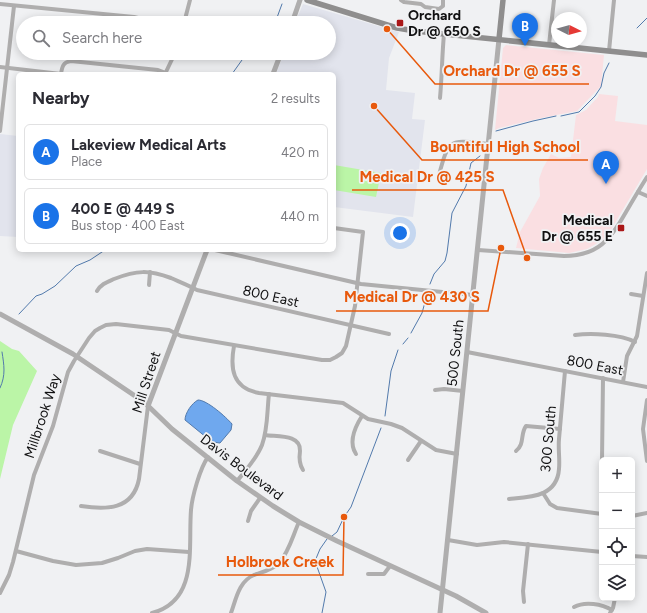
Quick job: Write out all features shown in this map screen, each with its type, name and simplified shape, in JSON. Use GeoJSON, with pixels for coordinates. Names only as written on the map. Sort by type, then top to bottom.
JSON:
{"type":"FeatureCollection","features":[{"type":"Feature","properties":{"kind":"main road"},"geometry":{"type":"LineString","coordinates":[[306,0],[397,28],[647,55]]}},
{"type":"Feature","properties":{"kind":"main road","name":"500 South"},"geometry":{"type":"LineString","coordinates":[[499,39],[503,0]]}},
{"type":"Feature","properties":{"kind":"street"},"geometry":{"type":"LineString","coordinates":[[186,16],[190,0]]}},
{"type":"Feature","properties":{"kind":"street"},"geometry":{"type":"LineString","coordinates":[[294,16],[300,0]]}},
{"type":"Feature","properties":{"kind":"street"},"geometry":{"type":"LineString","coordinates":[[401,0],[404,2],[421,4],[425,7],[439,9],[443,6],[444,0]]}},
{"type":"Feature","properties":{"kind":"street"},"geometry":{"type":"LineString","coordinates":[[549,44],[554,0]]}},
{"type":"Feature","properties":{"kind":"street"},"geometry":{"type":"LineString","coordinates":[[609,51],[614,0]]}},
{"type":"Feature","properties":{"kind":"street"},"geometry":{"type":"LineString","coordinates":[[0,4],[123,16]]}},
{"type":"Feature","properties":{"kind":"street"},"geometry":{"type":"LineString","coordinates":[[0,131],[14,6]]}},
{"type":"Feature","properties":{"kind":"street"},"geometry":{"type":"LineString","coordinates":[[440,98],[443,71],[441,61],[444,34]]}},
{"type":"Feature","properties":{"kind":"street","name":"500 South"},"geometry":{"type":"LineString","coordinates":[[440,613],[499,39]]}},
{"type":"Feature","properties":{"kind":"street"},"geometry":{"type":"LineString","coordinates":[[166,72],[172,60]]}},
{"type":"Feature","properties":{"kind":"street"},"geometry":{"type":"LineString","coordinates":[[274,72],[278,60]]}},
{"type":"Feature","properties":{"kind":"street"},"geometry":{"type":"LineString","coordinates":[[61,72],[63,64],[71,61],[158,70],[163,72]]}},
{"type":"Feature","properties":{"kind":"street"},"geometry":{"type":"LineString","coordinates":[[0,67],[43,72]]}},
{"type":"Feature","properties":{"kind":"street"},"geometry":{"type":"LineString","coordinates":[[439,175],[446,151],[454,143],[461,141],[488,144]]}},
{"type":"Feature","properties":{"kind":"street"},"geometry":{"type":"LineString","coordinates":[[478,250],[564,256],[576,256],[587,253],[600,246],[611,237],[647,176]]}},
{"type":"Feature","properties":{"kind":"street"},"geometry":{"type":"LineString","coordinates":[[638,192],[647,196]]}},
{"type":"Feature","properties":{"kind":"street"},"geometry":{"type":"LineString","coordinates":[[336,228],[363,232],[358,283],[351,326]]}},
{"type":"Feature","properties":{"kind":"street","name":"Mill Street"},"geometry":{"type":"LineString","coordinates":[[81,506],[106,509],[115,507],[125,502],[132,495],[137,486],[148,406],[206,252]]}},
{"type":"Feature","properties":{"kind":"street"},"geometry":{"type":"LineString","coordinates":[[224,252],[358,283],[473,295]]}},
{"type":"Feature","properties":{"kind":"street"},"geometry":{"type":"LineString","coordinates":[[149,285],[150,272]]}},
{"type":"Feature","properties":{"kind":"street","name":"800 East"},"geometry":{"type":"LineString","coordinates":[[97,291],[101,285],[125,274],[150,272],[160,274],[193,287],[196,290],[389,334]]}},
{"type":"Feature","properties":{"kind":"street"},"geometry":{"type":"LineString","coordinates":[[623,382],[627,356],[637,336],[647,273]]}},
{"type":"Feature","properties":{"kind":"street"},"geometry":{"type":"LineString","coordinates":[[631,294],[643,296]]}},
{"type":"Feature","properties":{"kind":"street","name":"Davis Boulevard"},"geometry":{"type":"LineString","coordinates":[[0,314],[76,356],[148,406],[166,425],[237,481],[260,498],[299,522],[462,599],[486,613]]}},
{"type":"Feature","properties":{"kind":"street","name":"Millbrook Way"},"geometry":{"type":"LineString","coordinates":[[0,593],[9,576],[34,475],[53,426],[68,372],[76,356],[95,331],[109,324],[170,330],[181,336],[322,360],[332,359],[344,350],[351,326]]}},
{"type":"Feature","properties":{"kind":"street"},"geometry":{"type":"LineString","coordinates":[[575,335],[598,334],[627,338],[634,342]]}},
{"type":"Feature","properties":{"kind":"street"},"geometry":{"type":"LineString","coordinates":[[234,346],[232,364],[234,374],[244,387],[251,391],[340,402],[349,406],[368,419],[398,426],[436,450],[457,454]]}},
{"type":"Feature","properties":{"kind":"street","name":"800 East"},"geometry":{"type":"LineString","coordinates":[[467,352],[647,386]]}},
{"type":"Feature","properties":{"kind":"street","name":"300 South"},"geometry":{"type":"LineString","coordinates":[[543,493],[554,484],[558,475],[565,371]]}},
{"type":"Feature","properties":{"kind":"street"},"geometry":{"type":"LineString","coordinates":[[602,457],[603,378]]}},
{"type":"Feature","properties":{"kind":"street"},"geometry":{"type":"LineString","coordinates":[[435,390],[444,389],[463,391]]}},
{"type":"Feature","properties":{"kind":"street"},"geometry":{"type":"LineString","coordinates":[[237,481],[257,455],[262,445],[269,394]]}},
{"type":"Feature","properties":{"kind":"street"},"geometry":{"type":"LineString","coordinates":[[647,400],[645,432],[647,461]]}},
{"type":"Feature","properties":{"kind":"street"},"geometry":{"type":"LineString","coordinates":[[356,454],[353,448],[354,432],[362,416]]}},
{"type":"Feature","properties":{"kind":"street"},"geometry":{"type":"LineString","coordinates":[[516,451],[521,446],[524,429],[526,426],[560,428]]}},
{"type":"Feature","properties":{"kind":"street"},"geometry":{"type":"LineString","coordinates":[[264,435],[296,440],[299,445],[299,462],[303,470]]}},
{"type":"Feature","properties":{"kind":"street"},"geometry":{"type":"LineString","coordinates":[[408,460],[421,441]]}},
{"type":"Feature","properties":{"kind":"street"},"geometry":{"type":"LineString","coordinates":[[100,451],[140,464]]}},
{"type":"Feature","properties":{"kind":"street"},"geometry":{"type":"LineString","coordinates":[[152,613],[169,606],[181,593],[186,582],[192,505],[203,465],[208,457]]}},
{"type":"Feature","properties":{"kind":"street"},"geometry":{"type":"LineString","coordinates":[[509,499],[533,497],[543,493],[548,502],[557,508],[599,514]]}},
{"type":"Feature","properties":{"kind":"street"},"geometry":{"type":"LineString","coordinates":[[248,521],[251,511],[260,498]]}},
{"type":"Feature","properties":{"kind":"street"},"geometry":{"type":"LineString","coordinates":[[635,515],[647,513]]}},
{"type":"Feature","properties":{"kind":"street"},"geometry":{"type":"LineString","coordinates":[[231,613],[240,587],[245,581],[274,566],[283,558],[299,522]]}},
{"type":"Feature","properties":{"kind":"street"},"geometry":{"type":"LineString","coordinates":[[448,540],[477,545],[501,542],[599,552]]}},
{"type":"Feature","properties":{"kind":"street"},"geometry":{"type":"LineString","coordinates":[[524,602],[523,591],[528,544]]}},
{"type":"Feature","properties":{"kind":"street"},"geometry":{"type":"LineString","coordinates":[[16,551],[53,561],[76,565],[102,563],[135,551],[147,549],[189,552]]}},
{"type":"Feature","properties":{"kind":"street"},"geometry":{"type":"LineString","coordinates":[[635,556],[647,557]]}},
{"type":"Feature","properties":{"kind":"street"},"geometry":{"type":"LineString","coordinates":[[368,574],[384,574],[390,566]]}},
{"type":"Feature","properties":{"kind":"street"},"geometry":{"type":"LineString","coordinates":[[574,607],[584,604],[603,606],[611,612],[614,601]]}},
{"type":"Feature","properties":{"kind":"shaded area"},"geometry":{"type":"Polygon","coordinates":[[[303,4],[399,32],[389,58],[386,90],[415,93],[412,119],[425,120],[413,217],[336,207],[336,72],[277,72],[281,60],[336,60],[336,16],[298,16],[303,4]]]}},
{"type":"Feature","properties":{"kind":"shaded area"},"geometry":{"type":"Polygon","coordinates":[[[506,45],[604,55],[601,86],[577,111],[541,118],[495,130],[503,48],[506,45]]]}},
{"type":"Feature","properties":{"kind":"shaded area"},"geometry":{"type":"Polygon","coordinates":[[[599,94],[618,96],[615,121],[647,125],[647,169],[609,233],[601,241],[587,249],[569,253],[516,248],[520,232],[540,196],[539,179],[543,168],[551,154],[559,158],[571,157],[576,115],[586,110],[599,94]]]}},
{"type":"Feature","properties":{"kind":"shaded area"},"geometry":{"type":"Polygon","coordinates":[[[0,134],[16,136],[16,237],[0,236],[0,134]]]}},
{"type":"Feature","properties":{"kind":"green space"},"geometry":{"type":"Polygon","coordinates":[[[336,165],[381,173],[376,197],[336,190],[336,165]]]}},
{"type":"Feature","properties":{"kind":"green space"},"geometry":{"type":"Polygon","coordinates":[[[0,341],[12,349],[19,351],[37,371],[13,425],[0,479],[0,341]]]}},
{"type":"Feature","properties":{"kind":"water"},"geometry":{"type":"Polygon","coordinates":[[[198,400],[206,403],[221,413],[232,424],[231,430],[220,443],[212,442],[185,420],[189,408],[198,400]]]}},
{"type":"Feature","properties":{"kind":"waterway"},"geometry":{"type":"LineString","coordinates":[[278,16],[282,4]]}},
{"type":"Feature","properties":{"kind":"waterway"},"geometry":{"type":"LineString","coordinates":[[637,28],[647,18]]}},
{"type":"Feature","properties":{"kind":"waterway"},"geometry":{"type":"LineString","coordinates":[[233,72],[242,60]]}},
{"type":"Feature","properties":{"kind":"waterway"},"geometry":{"type":"LineString","coordinates":[[561,116],[579,112],[595,96],[601,87],[604,73],[609,63]]}},
{"type":"Feature","properties":{"kind":"waterway"},"geometry":{"type":"LineString","coordinates":[[496,131],[556,116]]}},
{"type":"Feature","properties":{"kind":"waterway"},"geometry":{"type":"LineString","coordinates":[[430,284],[434,274],[445,261],[452,213],[466,186],[471,163],[480,156]]}},
{"type":"Feature","properties":{"kind":"waterway"},"geometry":{"type":"LineString","coordinates":[[19,314],[36,296],[55,286],[76,266],[90,260],[102,252]]}},
{"type":"Feature","properties":{"kind":"waterway"},"geometry":{"type":"LineString","coordinates":[[411,333],[422,313],[427,295]]}},
{"type":"Feature","properties":{"kind":"waterway"},"geometry":{"type":"LineString","coordinates":[[403,344],[408,338]]}},
{"type":"Feature","properties":{"kind":"waterway"},"geometry":{"type":"LineString","coordinates":[[385,416],[391,371],[398,350]]}},
{"type":"Feature","properties":{"kind":"waterway"},"geometry":{"type":"LineString","coordinates":[[0,388],[4,374],[2,352]]}},
{"type":"Feature","properties":{"kind":"waterway"},"geometry":{"type":"LineString","coordinates":[[332,536],[337,532],[344,517],[351,507],[381,428]]}},
{"type":"Feature","properties":{"kind":"waterway"},"geometry":{"type":"LineString","coordinates":[[322,613],[326,592],[315,561],[320,549],[327,539]]}},
{"type":"Feature","properties":{"kind":"place","name":"Orchard Dr @ 650 S"},"geometry":{"type":"Point","coordinates":[400,23]}},
{"type":"Feature","properties":{"kind":"place","name":"Orchard Dr @ 655 S"},"geometry":{"type":"Point","coordinates":[387,29]}},
{"type":"Feature","properties":{"kind":"place","name":"400 E @ 449 S"},"geometry":{"type":"Point","coordinates":[525,46]}},
{"type":"Feature","properties":{"kind":"place","name":"Bountiful High School"},"geometry":{"type":"Point","coordinates":[374,106]}},
{"type":"Feature","properties":{"kind":"place","name":"Lakeview Medical Arts"},"geometry":{"type":"Point","coordinates":[606,184]}},
{"type":"Feature","properties":{"kind":"place","name":"Medical Dr @ 655 E"},"geometry":{"type":"Point","coordinates":[621,228]}},
{"type":"Feature","properties":{"kind":"place","name":"Medical Dr @ 430 S"},"geometry":{"type":"Point","coordinates":[501,248]}},
{"type":"Feature","properties":{"kind":"place","name":"Medical Dr @ 425 S"},"geometry":{"type":"Point","coordinates":[527,258]}},
{"type":"Feature","properties":{"kind":"place","name":"Holbrook Creek"},"geometry":{"type":"Point","coordinates":[344,517]}}]}
